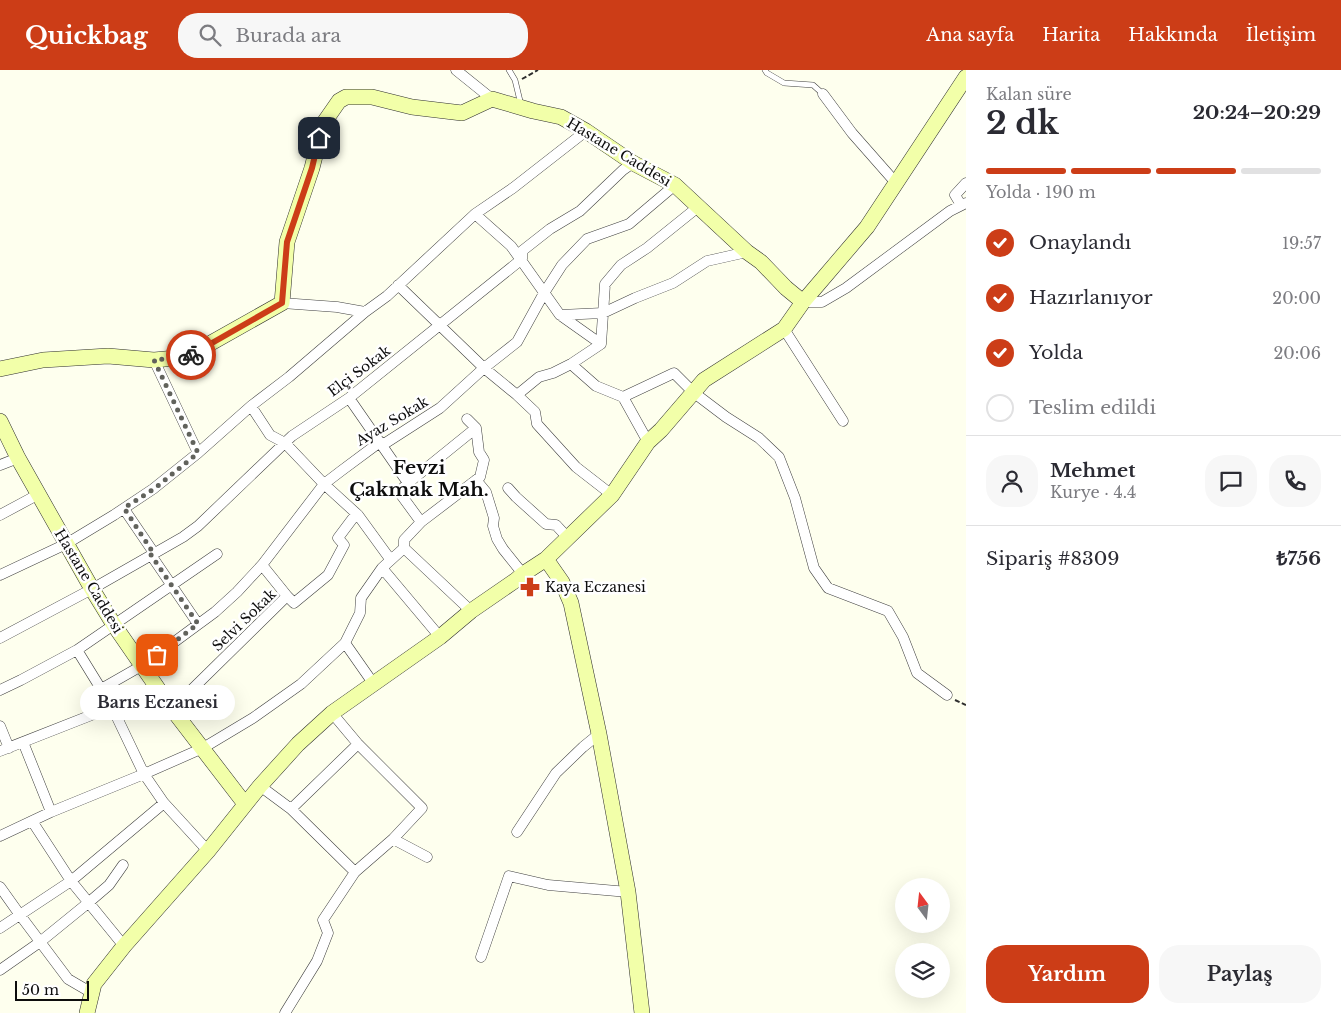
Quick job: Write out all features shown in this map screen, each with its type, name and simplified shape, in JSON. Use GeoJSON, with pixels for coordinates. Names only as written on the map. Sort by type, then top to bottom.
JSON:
{"type":"FeatureCollection","features":[{"type":"Feature","properties":{"kind":"street"},"geometry":{"type":"LineString","coordinates":[[282,303],[287,242],[312,168],[323,124],[338,102],[346,97],[372,97],[412,107],[462,113],[492,99],[456,70]]}},
{"type":"Feature","properties":{"kind":"street"},"geometry":{"type":"LineString","coordinates":[[87,1013],[94,984],[124,946],[208,851],[260,786],[298,744],[332,713],[440,637],[471,611],[546,559],[612,495],[648,442],[661,430],[704,380],[784,329],[803,302],[867,227],[966,77]]}},
{"type":"Feature","properties":{"kind":"street"},"geometry":{"type":"LineString","coordinates":[[823,94],[852,133],[896,183]]}},
{"type":"Feature","properties":{"kind":"street","name":"Hastane Caddesi"},"geometry":{"type":"LineString","coordinates":[[492,99],[561,117],[586,131],[633,163],[675,185],[803,302]]}},
{"type":"Feature","properties":{"kind":"street"},"geometry":{"type":"LineString","coordinates":[[0,575],[66,544],[154,489],[251,406],[387,296],[475,214],[513,188],[586,131]]}},
{"type":"Feature","properties":{"kind":"street","name":"Elçi Sokak"},"geometry":{"type":"LineString","coordinates":[[0,638],[183,538],[292,436],[349,398],[522,259],[522,251],[550,229],[580,211],[623,170],[633,163]]}},
{"type":"Feature","properties":{"kind":"street"},"geometry":{"type":"LineString","coordinates":[[803,302],[822,302],[838,293],[950,211],[964,204],[955,195],[966,183]]}},
{"type":"Feature","properties":{"kind":"street","name":"Ayaz Sokak"},"geometry":{"type":"LineString","coordinates":[[101,689],[143,665],[215,612],[237,592],[262,565],[324,484],[380,442],[384,444],[393,439],[440,408],[484,368],[517,342],[562,265],[587,239],[628,224],[675,185]]}},
{"type":"Feature","properties":{"kind":"street"},"geometry":{"type":"LineString","coordinates":[[601,344],[605,284],[620,265],[646,248],[698,207]]}},
{"type":"Feature","properties":{"kind":"street"},"geometry":{"type":"LineString","coordinates":[[475,214],[511,246],[522,259],[560,315],[601,344]]}},
{"type":"Feature","properties":{"kind":"street"},"geometry":{"type":"LineString","coordinates":[[560,315],[603,313],[673,283],[707,261],[747,252]]}},
{"type":"Feature","properties":{"kind":"street"},"geometry":{"type":"LineString","coordinates":[[398,285],[484,368],[517,394],[535,412],[537,424],[576,467],[612,495]]}},
{"type":"Feature","properties":{"kind":"street"},"geometry":{"type":"LineString","coordinates":[[0,369],[43,360],[108,356],[154,360],[186,357],[282,303],[337,307],[365,312]]}},
{"type":"Feature","properties":{"kind":"street"},"geometry":{"type":"LineString","coordinates":[[784,329],[843,421]]}},
{"type":"Feature","properties":{"kind":"street"},"geometry":{"type":"LineString","coordinates":[[517,394],[539,377],[553,373],[571,364],[601,344]]}},
{"type":"Feature","properties":{"kind":"street"},"geometry":{"type":"LineString","coordinates":[[154,360],[198,453]]}},
{"type":"Feature","properties":{"kind":"street"},"geometry":{"type":"LineString","coordinates":[[571,364],[596,386],[623,397],[648,442]]}},
{"type":"Feature","properties":{"kind":"street"},"geometry":{"type":"LineString","coordinates":[[623,397],[674,373],[693,392],[726,417],[759,438],[779,457],[795,498],[814,568],[828,588],[888,611],[903,637],[916,673],[947,695]]}},
{"type":"Feature","properties":{"kind":"street"},"geometry":{"type":"LineString","coordinates":[[349,398],[408,483]]}},
{"type":"Feature","properties":{"kind":"street"},"geometry":{"type":"LineString","coordinates":[[251,406],[270,434],[285,443],[356,514],[390,559]]}},
{"type":"Feature","properties":{"kind":"street"},"geometry":{"type":"LineString","coordinates":[[467,419],[476,428],[479,452],[484,460],[480,477],[421,522],[404,540],[404,548],[471,611]]}},
{"type":"Feature","properties":{"kind":"street","name":"Hastane Caddesi"},"geometry":{"type":"LineString","coordinates":[[0,421],[18,458],[66,544],[114,625],[172,709],[245,804]]}},
{"type":"Feature","properties":{"kind":"street"},"geometry":{"type":"LineString","coordinates":[[421,522],[399,492],[476,428]]}},
{"type":"Feature","properties":{"kind":"street"},"geometry":{"type":"LineString","coordinates":[[0,465],[18,458]]}},
{"type":"Feature","properties":{"kind":"street"},"geometry":{"type":"LineString","coordinates":[[476,480],[486,492],[494,518],[493,526],[497,539],[523,574]]}},
{"type":"Feature","properties":{"kind":"street"},"geometry":{"type":"LineString","coordinates":[[508,488],[516,498],[546,524],[556,524],[568,538]]}},
{"type":"Feature","properties":{"kind":"street"},"geometry":{"type":"LineString","coordinates":[[0,515],[39,494]]}},
{"type":"Feature","properties":{"kind":"street"},"geometry":{"type":"LineString","coordinates":[[124,508],[171,586],[198,624]]}},
{"type":"Feature","properties":{"kind":"street","name":"Selvi Sokak"},"geometry":{"type":"LineString","coordinates":[[172,709],[287,596],[294,602],[328,575],[344,545],[338,538],[356,514]]}},
{"type":"Feature","properties":{"kind":"street"},"geometry":{"type":"LineString","coordinates":[[0,836],[51,812],[203,748],[253,718],[301,684],[345,643],[360,613],[361,598],[382,568],[404,548]]}},
{"type":"Feature","properties":{"kind":"street"},"geometry":{"type":"LineString","coordinates":[[0,690],[77,650],[218,554]]}},
{"type":"Feature","properties":{"kind":"street"},"geometry":{"type":"LineString","coordinates":[[546,559],[562,582],[571,603],[599,734],[628,892],[642,1013]]}},
{"type":"Feature","properties":{"kind":"street"},"geometry":{"type":"LineString","coordinates":[[262,565],[287,596]]}},
{"type":"Feature","properties":{"kind":"street"},"geometry":{"type":"LineString","coordinates":[[382,568],[440,637]]}},
{"type":"Feature","properties":{"kind":"street"},"geometry":{"type":"LineString","coordinates":[[345,643],[373,683]]}},
{"type":"Feature","properties":{"kind":"street"},"geometry":{"type":"LineString","coordinates":[[77,650],[112,707],[144,774],[164,803],[208,851]]}},
{"type":"Feature","properties":{"kind":"street"},"geometry":{"type":"LineString","coordinates":[[0,726],[5,749],[112,707]]}},
{"type":"Feature","properties":{"kind":"street"},"geometry":{"type":"LineString","coordinates":[[284,1013],[317,961],[328,933],[323,920],[355,872],[393,839],[422,808],[358,744],[332,713]]}},
{"type":"Feature","properties":{"kind":"street"},"geometry":{"type":"LineString","coordinates":[[517,832],[556,773],[599,734]]}},
{"type":"Feature","properties":{"kind":"street"},"geometry":{"type":"LineString","coordinates":[[23,742],[51,812]]}},
{"type":"Feature","properties":{"kind":"street"},"geometry":{"type":"LineString","coordinates":[[291,809],[358,744]]}},
{"type":"Feature","properties":{"kind":"street"},"geometry":{"type":"LineString","coordinates":[[260,786],[291,809],[355,872]]}},
{"type":"Feature","properties":{"kind":"street"},"geometry":{"type":"LineString","coordinates":[[0,928],[71,881],[164,803]]}},
{"type":"Feature","properties":{"kind":"street"},"geometry":{"type":"LineString","coordinates":[[32,821],[71,881],[124,946]]}},
{"type":"Feature","properties":{"kind":"street"},"geometry":{"type":"LineString","coordinates":[[393,839],[427,857]]}},
{"type":"Feature","properties":{"kind":"street"},"geometry":{"type":"LineString","coordinates":[[0,970],[40,942],[88,903],[109,884],[124,865]]}},
{"type":"Feature","properties":{"kind":"street"},"geometry":{"type":"LineString","coordinates":[[481,957],[509,876],[548,885],[628,892]]}},
{"type":"Feature","properties":{"kind":"street"},"geometry":{"type":"LineString","coordinates":[[0,887],[68,979],[92,993]]}},
{"type":"Feature","properties":{"kind":"lane"},"geometry":{"type":"LineString","coordinates":[[509,70],[516,83],[521,108]]}},
{"type":"Feature","properties":{"kind":"lane"},"geometry":{"type":"LineString","coordinates":[[765,70],[784,83],[813,84],[823,94]]}},
{"type":"Feature","properties":{"kind":"path"},"geometry":{"type":"LineString","coordinates":[[516,83],[538,70]]}},
{"type":"Feature","properties":{"kind":"way so far"},"geometry":{"type":"LineString","coordinates":[[157,655],[198,624],[151,555],[154,554],[124,508],[154,489],[198,453],[154,360],[191,355]]}},
{"type":"Feature","properties":{"kind":"place","name":"Kaya Eczanesi"},"geometry":{"type":"Point","coordinates":[530,587]}},
{"type":"Feature","properties":{"kind":"place","name":"Barıs Eczanesi"},"geometry":{"type":"Point","coordinates":[157,655]}},
{"type":"Feature","properties":{"kind":"district","name":"Fevzi Çakmak Mah."},"geometry":{"type":"Point","coordinates":[419,478]}},
{"type":"Feature","properties":{"kind":"route"},"geometry":{"type":"LineString","coordinates":[[191,355],[282,303],[287,242],[312,168],[319,138]]}}]}
